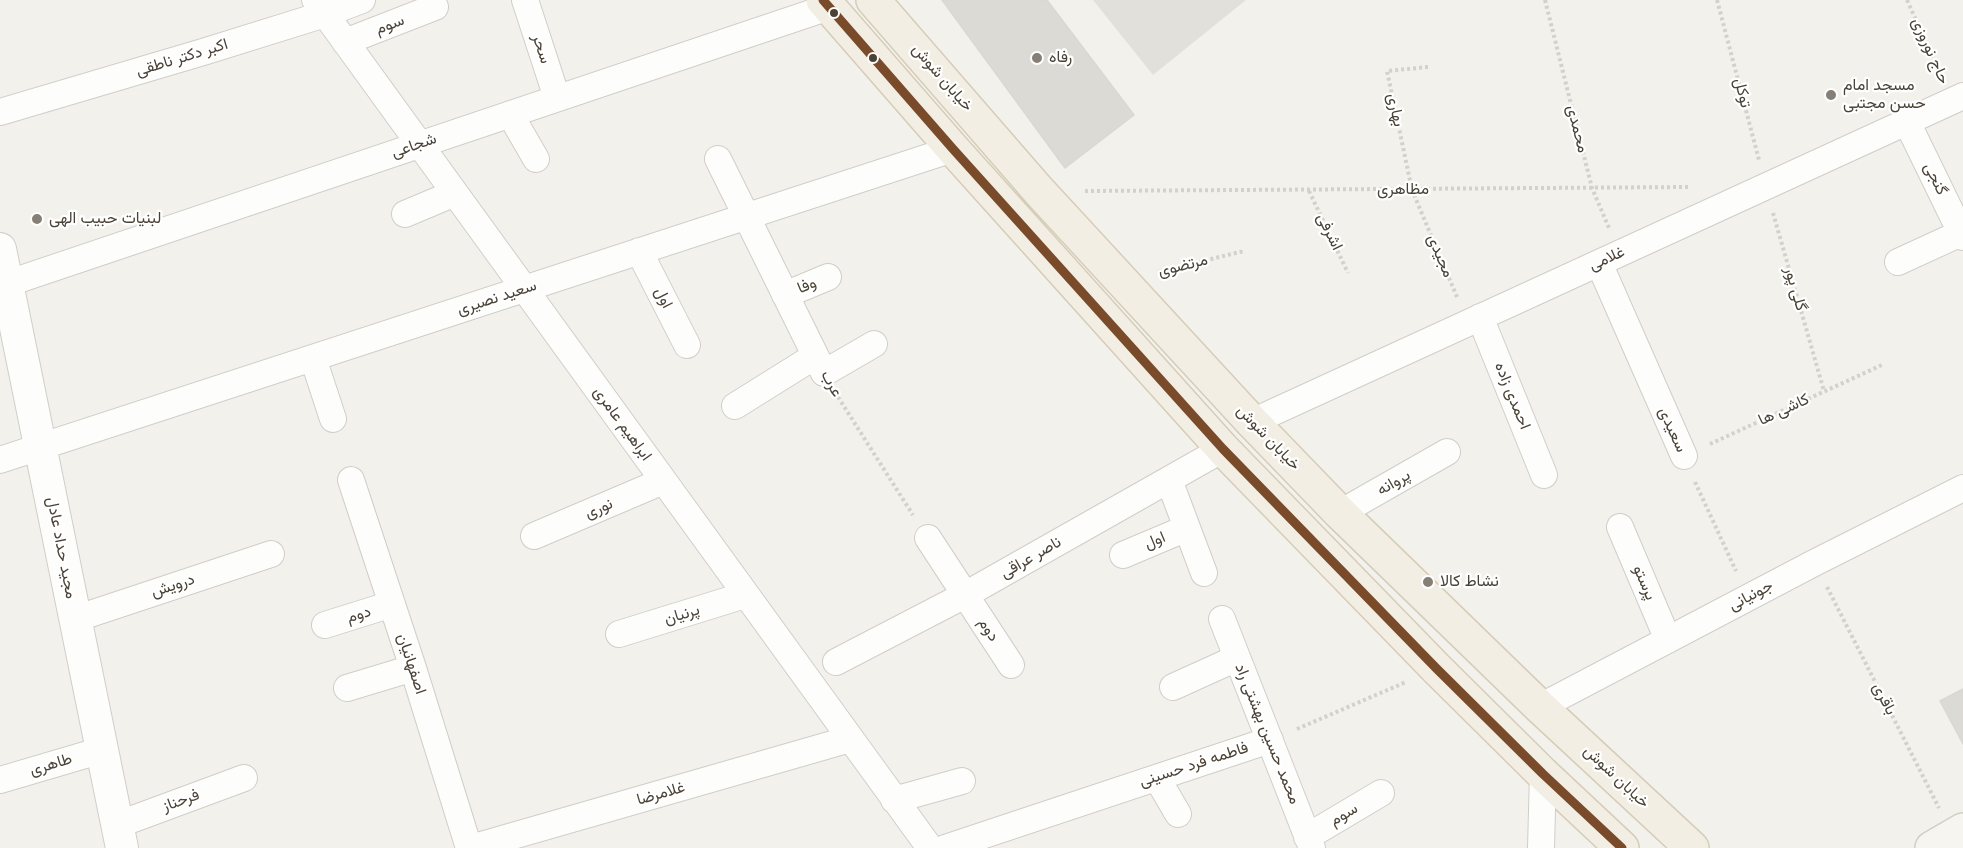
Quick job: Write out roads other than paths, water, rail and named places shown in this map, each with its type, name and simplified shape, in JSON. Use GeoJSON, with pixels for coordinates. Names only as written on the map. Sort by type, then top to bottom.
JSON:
{"type":"FeatureCollection","features":[{"type":"Feature","properties":{"kind":"main road","name":"خیابان شوش"},"geometry":{"type":"LineString","coordinates":[[873,0],[1039,191],[1252,422],[1340,513],[1540,706],[1692,848]]}},
{"type":"Feature","properties":{"kind":"main road"},"geometry":{"type":"LineString","coordinates":[[829,2],[953,149],[1223,449],[1437,669],[1622,848]]}},
{"type":"Feature","properties":{"kind":"street","name":"اکبر دکتر ناطقی"},"geometry":{"type":"LineString","coordinates":[[0,112],[320,7],[362,0]]}},
{"type":"Feature","properties":{"kind":"street","name":"سحر"},"geometry":{"type":"LineString","coordinates":[[525,0],[557,98]]}},
{"type":"Feature","properties":{"kind":"street","name":"شجاعی"},"geometry":{"type":"LineString","coordinates":[[4,284],[420,145],[829,2]]}},
{"type":"Feature","properties":{"kind":"street","name":"ابراهیم عامری"},"geometry":{"type":"LineString","coordinates":[[320,7],[930,848]]}},
{"type":"Feature","properties":{"kind":"street","name":"سوم"},"geometry":{"type":"LineString","coordinates":[[345,42],[435,7]]}},
{"type":"Feature","properties":{"kind":"street","name":"غلامی"},"geometry":{"type":"LineString","coordinates":[[1252,422],[1957,99]]}},
{"type":"Feature","properties":{"kind":"street"},"geometry":{"type":"LineString","coordinates":[[510,114],[536,159]]}},
{"type":"Feature","properties":{"kind":"street","name":"گنجی"},"geometry":{"type":"LineString","coordinates":[[1907,122],[1962,235]]}},
{"type":"Feature","properties":{"kind":"street","name":"سعید نصیری"},"geometry":{"type":"LineString","coordinates":[[0,460],[953,149]]}},
{"type":"Feature","properties":{"kind":"street","name":"عرب"},"geometry":{"type":"LineString","coordinates":[[718,159],[820,365]]}},
{"type":"Feature","properties":{"kind":"street"},"geometry":{"type":"LineString","coordinates":[[405,214],[455,193]]}},
{"type":"Feature","properties":{"kind":"street"},"geometry":{"type":"LineString","coordinates":[[1898,262],[1962,235]]}},
{"type":"Feature","properties":{"kind":"street","name":"مجید حداد عادل"},"geometry":{"type":"LineString","coordinates":[[0,249],[4,284],[41,447],[119,836]]}},
{"type":"Feature","properties":{"kind":"street","name":"اول"},"geometry":{"type":"LineString","coordinates":[[639,251],[687,345]]}},
{"type":"Feature","properties":{"kind":"street","name":"سعیدی"},"geometry":{"type":"LineString","coordinates":[[1610,258],[1684,456]]}},
{"type":"Feature","properties":{"kind":"street","name":"وفا"},"geometry":{"type":"LineString","coordinates":[[785,295],[828,277]]}},
{"type":"Feature","properties":{"kind":"street","name":"احمدی زاده"},"geometry":{"type":"LineString","coordinates":[[1474,320],[1544,475]]}},
{"type":"Feature","properties":{"kind":"street"},"geometry":{"type":"LineString","coordinates":[[735,406],[820,365],[874,344]]}},
{"type":"Feature","properties":{"kind":"street"},"geometry":{"type":"LineString","coordinates":[[313,358],[333,419]]}},
{"type":"Feature","properties":{"kind":"street","name":"ناصر عراقی"},"geometry":{"type":"LineString","coordinates":[[836,662],[965,596],[1223,449]]}},
{"type":"Feature","properties":{"kind":"street","name":"پروانه"},"geometry":{"type":"LineString","coordinates":[[1340,513],[1447,452]]}},
{"type":"Feature","properties":{"kind":"street","name":"اصفهانیان"},"geometry":{"type":"LineString","coordinates":[[351,480],[470,848]]}},
{"type":"Feature","properties":{"kind":"street"},"geometry":{"type":"LineString","coordinates":[[1169,480],[1204,573]]}},
{"type":"Feature","properties":{"kind":"street","name":"نوری"},"geometry":{"type":"LineString","coordinates":[[534,536],[663,481]]}},
{"type":"Feature","properties":{"kind":"street","name":"جونیانی"},"geometry":{"type":"LineString","coordinates":[[1540,706],[1747,597],[1963,488]]}},
{"type":"Feature","properties":{"kind":"street","name":"پرستو"},"geometry":{"type":"LineString","coordinates":[[1620,527],[1668,640]]}},
{"type":"Feature","properties":{"kind":"street","name":"اول"},"geometry":{"type":"LineString","coordinates":[[1123,555],[1187,528]]}},
{"type":"Feature","properties":{"kind":"street"},"geometry":{"type":"LineString","coordinates":[[928,538],[965,596]]}},
{"type":"Feature","properties":{"kind":"street","name":"درویش"},"geometry":{"type":"LineString","coordinates":[[75,619],[271,554]]}},
{"type":"Feature","properties":{"kind":"street","name":"پرنیان"},"geometry":{"type":"LineString","coordinates":[[620,634],[746,595]]}},
{"type":"Feature","properties":{"kind":"street","name":"دوم"},"geometry":{"type":"LineString","coordinates":[[965,596],[1011,665]]}},
{"type":"Feature","properties":{"kind":"street","name":"دوم"},"geometry":{"type":"LineString","coordinates":[[325,625],[392,604]]}},
{"type":"Feature","properties":{"kind":"street","name":"محمد حسین بهشتی راد"},"geometry":{"type":"LineString","coordinates":[[1222,619],[1310,842]]}},
{"type":"Feature","properties":{"kind":"street"},"geometry":{"type":"LineString","coordinates":[[1173,687],[1237,658]]}},
{"type":"Feature","properties":{"kind":"street"},"geometry":{"type":"LineString","coordinates":[[347,688],[413,668]]}},
{"type":"Feature","properties":{"kind":"street","name":"غلامرضا"},"geometry":{"type":"LineString","coordinates":[[470,848],[850,739]]}},
{"type":"Feature","properties":{"kind":"street","name":"فاطمه فرد حسینی"},"geometry":{"type":"LineString","coordinates":[[945,848],[1270,740]]}},
{"type":"Feature","properties":{"kind":"street","name":"طاهری"},"geometry":{"type":"LineString","coordinates":[[0,780],[102,750]]}},
{"type":"Feature","properties":{"kind":"street"},"geometry":{"type":"LineString","coordinates":[[1541,848],[1543,774]]}},
{"type":"Feature","properties":{"kind":"street","name":"فرحناز"},"geometry":{"type":"LineString","coordinates":[[119,836],[244,778]]}},
{"type":"Feature","properties":{"kind":"street"},"geometry":{"type":"LineString","coordinates":[[1157,778],[1178,814]]}},
{"type":"Feature","properties":{"kind":"street"},"geometry":{"type":"LineString","coordinates":[[894,800],[962,781]]}},
{"type":"Feature","properties":{"kind":"street","name":"سوم"},"geometry":{"type":"LineString","coordinates":[[1310,842],[1381,793]]}},
{"type":"Feature","properties":{"kind":"place","name":"رفاه"},"geometry":{"type":"Point","coordinates":[1037,58]}},
{"type":"Feature","properties":{"kind":"place","name":"مسجد امام حسن مجتبی"},"geometry":{"type":"Point","coordinates":[1831,95]}},
{"type":"Feature","properties":{"kind":"place","name":"لبنیات حبیب الهی"},"geometry":{"type":"Point","coordinates":[37,219]}},
{"type":"Feature","properties":{"kind":"place","name":"نشاط کالا"},"geometry":{"type":"Point","coordinates":[1428,582]}}]}
